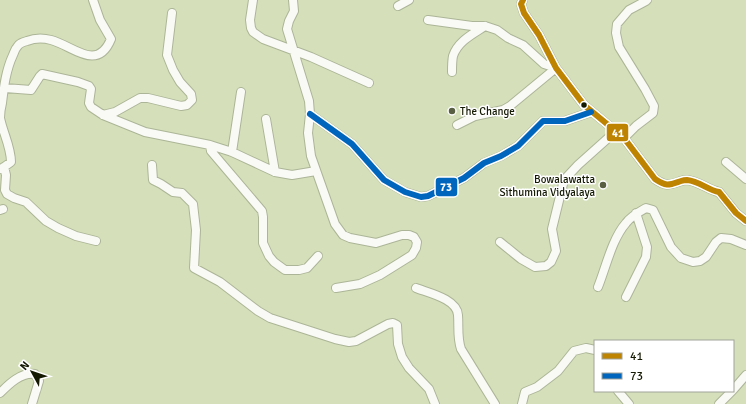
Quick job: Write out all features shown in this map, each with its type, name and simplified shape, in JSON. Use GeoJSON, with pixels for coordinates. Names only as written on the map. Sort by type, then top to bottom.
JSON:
{"type":"FeatureCollection","features":[{"type":"Feature","properties":{"kind":"street"},"geometry":{"type":"LineString","coordinates":[[93,0],[100,20],[111,39],[108,46],[100,54],[92,55],[82,54],[53,40],[33,39],[21,43],[17,46],[9,63],[0,116],[11,154],[11,162],[2,168],[6,175],[5,190],[7,194],[26,202],[46,221],[58,228],[76,236],[96,241]]}},
{"type":"Feature","properties":{"kind":"street"},"geometry":{"type":"LineString","coordinates":[[253,0],[250,20],[253,32],[263,39],[311,57],[370,83]]}},
{"type":"Feature","properties":{"kind":"street"},"geometry":{"type":"LineString","coordinates":[[294,0],[294,11],[287,29],[309,101],[310,114],[308,133],[311,156],[335,224],[343,235],[350,238],[376,243],[402,235],[409,235],[414,237],[417,242],[416,248],[412,255],[380,275],[360,284],[336,288]]}},
{"type":"Feature","properties":{"kind":"street"},"geometry":{"type":"LineString","coordinates":[[398,6],[410,0]]}},
{"type":"Feature","properties":{"kind":"street"},"geometry":{"type":"LineString","coordinates":[[624,138],[636,126],[654,113],[654,106],[619,46],[616,33],[617,24],[629,10],[647,0]]}},
{"type":"Feature","properties":{"kind":"street"},"geometry":{"type":"LineString","coordinates":[[520,2],[524,13],[539,35],[556,68],[584,105],[624,138],[655,179],[662,184],[670,185],[686,179],[696,182],[713,191],[719,192],[736,213],[746,221]]}},
{"type":"Feature","properties":{"kind":"street"},"geometry":{"type":"LineString","coordinates":[[104,115],[115,112],[140,98],[148,98],[180,106],[188,105],[192,100],[191,94],[180,82],[173,70],[168,55],[172,13]]}},
{"type":"Feature","properties":{"kind":"street"},"geometry":{"type":"LineString","coordinates":[[428,20],[472,26],[485,26],[497,30],[508,38],[524,46],[544,64],[556,68]]}},
{"type":"Feature","properties":{"kind":"street"},"geometry":{"type":"LineString","coordinates":[[452,72],[453,56],[459,45],[485,26]]}},
{"type":"Feature","properties":{"kind":"street"},"geometry":{"type":"LineString","coordinates":[[457,125],[475,116],[503,110],[510,106],[556,68]]}},
{"type":"Feature","properties":{"kind":"street"},"geometry":{"type":"LineString","coordinates":[[4,88],[31,90],[42,74],[78,82],[89,86],[89,103],[91,107],[104,115],[145,132],[210,145],[232,152],[275,172],[292,175],[316,171]]}},
{"type":"Feature","properties":{"kind":"street"},"geometry":{"type":"LineString","coordinates":[[232,152],[241,92]]}},
{"type":"Feature","properties":{"kind":"street"},"geometry":{"type":"LineString","coordinates":[[310,114],[352,144],[384,180],[405,192],[421,197],[428,196],[464,178],[484,163],[501,156],[518,146],[543,121],[565,121],[591,112]]}},
{"type":"Feature","properties":{"kind":"street"},"geometry":{"type":"LineString","coordinates":[[266,119],[275,172]]}},
{"type":"Feature","properties":{"kind":"street"},"geometry":{"type":"LineString","coordinates":[[500,242],[520,258],[535,266],[546,266],[551,262],[556,251],[552,229],[564,180],[578,165],[616,131]]}},
{"type":"Feature","properties":{"kind":"street"},"geometry":{"type":"LineString","coordinates":[[210,145],[211,151],[262,211],[263,242],[269,256],[274,262],[285,270],[299,270],[307,268],[318,256]]}},
{"type":"Feature","properties":{"kind":"street"},"geometry":{"type":"LineString","coordinates":[[726,162],[746,179]]}},
{"type":"Feature","properties":{"kind":"street"},"geometry":{"type":"LineString","coordinates":[[152,165],[153,180],[173,192],[182,193],[192,204],[196,230],[194,268],[220,282],[258,311],[270,318],[335,339],[349,342],[356,341],[388,324],[393,323],[397,325],[398,344],[402,357],[409,368],[429,389],[435,404]]}},
{"type":"Feature","properties":{"kind":"street"},"geometry":{"type":"LineString","coordinates":[[598,287],[617,235],[627,222],[646,208],[653,210],[672,247],[681,258],[693,262],[700,261],[706,257],[716,242],[721,238],[731,239],[746,244]]}},
{"type":"Feature","properties":{"kind":"street"},"geometry":{"type":"LineString","coordinates":[[626,297],[646,257],[646,247],[636,214]]}},
{"type":"Feature","properties":{"kind":"street"},"geometry":{"type":"LineString","coordinates":[[416,288],[443,297],[457,308],[458,340],[461,350],[495,404]]}},
{"type":"Feature","properties":{"kind":"street"},"geometry":{"type":"LineString","coordinates":[[522,404],[525,392],[537,387],[558,371],[574,351],[586,348],[594,350]]}},
{"type":"Feature","properties":{"kind":"street"},"geometry":{"type":"LineString","coordinates":[[0,393],[12,382],[25,375],[35,374],[39,381],[32,404]]}},
{"type":"Feature","properties":{"kind":"street"},"geometry":{"type":"LineString","coordinates":[[734,388],[746,375]]}},
{"type":"Feature","properties":{"kind":"street"},"geometry":{"type":"LineString","coordinates":[[619,392],[629,404]]}},
{"type":"Feature","properties":{"kind":"street"},"geometry":{"type":"LineString","coordinates":[[720,404],[730,392]]}},
{"type":"Feature","properties":{"kind":"transit line","name":"41"},"geometry":{"type":"LineString","coordinates":[[523,0],[521,4],[524,13],[539,35],[556,68],[584,105],[624,138],[655,179],[662,183],[668,184],[674,184],[687,180],[719,192],[736,213],[746,221]]}},
{"type":"Feature","properties":{"kind":"transit line","name":"73"},"geometry":{"type":"LineString","coordinates":[[310,114],[352,144],[384,180],[405,192],[421,197],[428,196],[464,178],[484,163],[501,156],[518,146],[543,121],[565,121],[591,112]]}},
{"type":"Feature","properties":{"kind":"place","name":"The Change"},"geometry":{"type":"Point","coordinates":[452,111]}},
{"type":"Feature","properties":{"kind":"place","name":"Bowalawatta Sithumina Vidyalaya"},"geometry":{"type":"Point","coordinates":[603,185]}}]}
